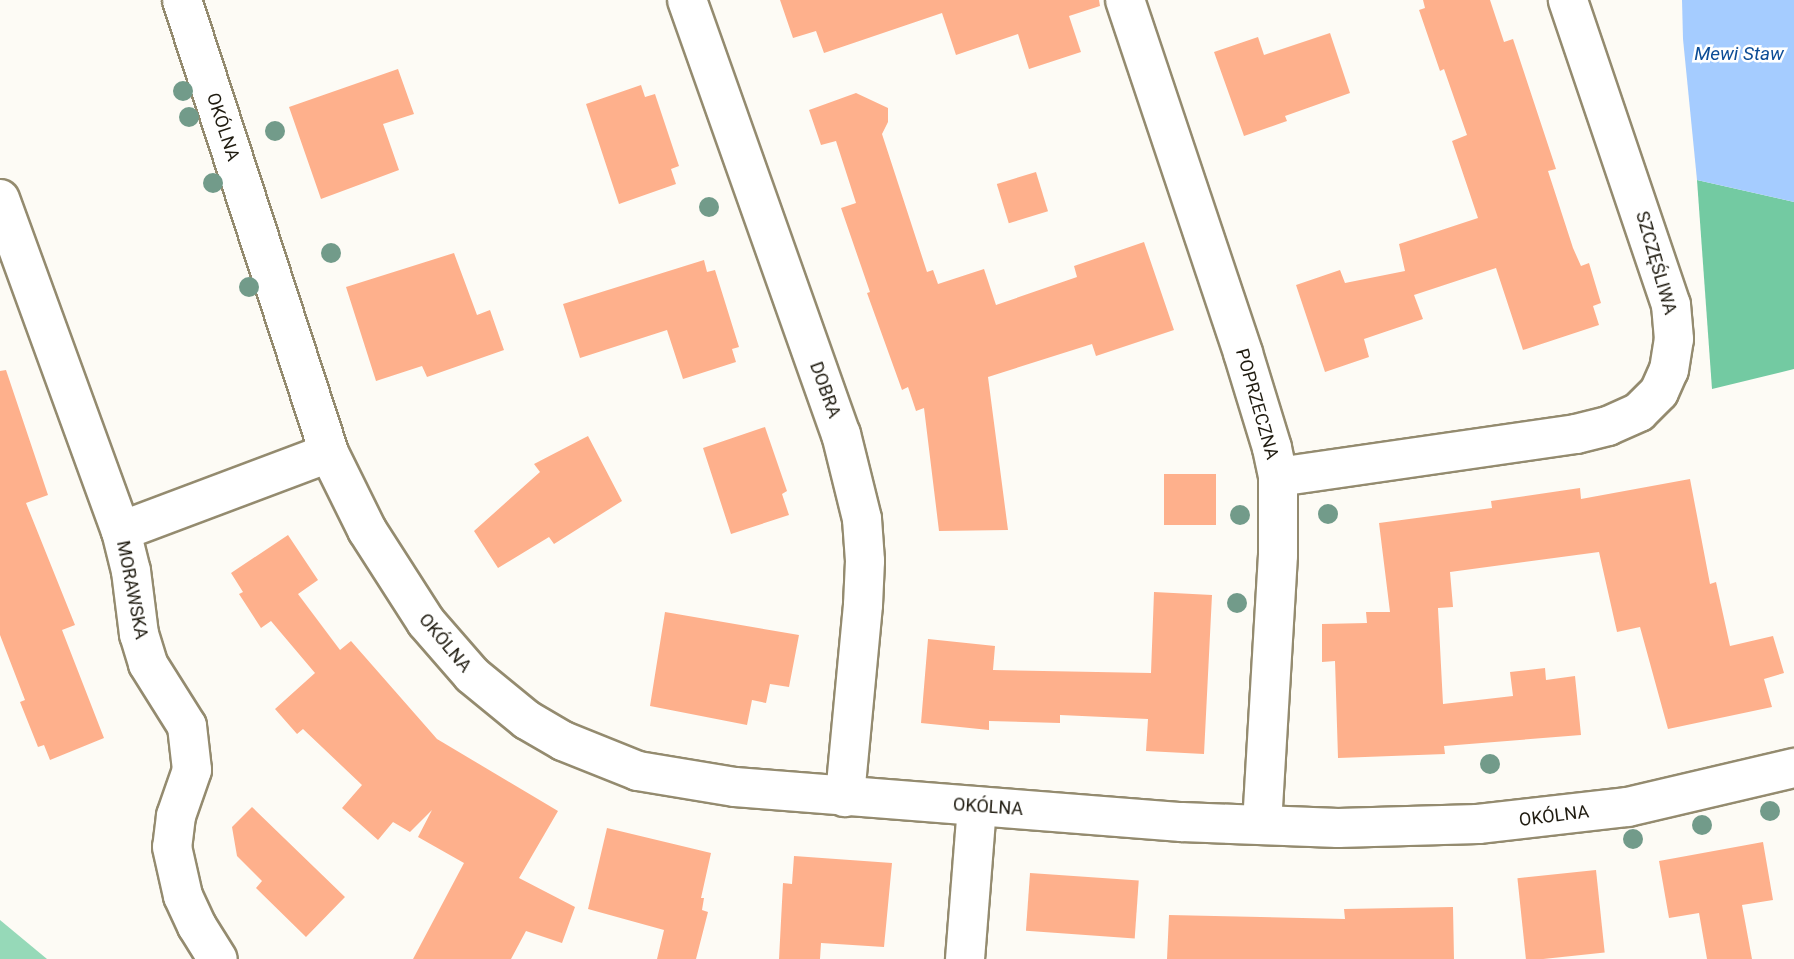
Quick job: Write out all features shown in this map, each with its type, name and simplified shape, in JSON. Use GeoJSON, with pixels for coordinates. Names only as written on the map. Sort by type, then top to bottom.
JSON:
{"type":"FeatureCollection","features":[{"type":"Feature","properties":{"kind":"street","name":"OKÓLNA"},"geometry":{"type":"LineString","coordinates":[[182,0],[329,453],[367,530],[426,622],[472,674],[527,720],[563,741],[638,771],[686,781],[845,797],[1262,825],[1407,828],[1528,819],[1628,807],[1794,768]]}},
{"type":"Feature","properties":{"kind":"street","name":"DOBRA"},"geometry":{"type":"LineString","coordinates":[[687,0],[841,434],[862,519],[865,561],[863,605],[845,797]]}},
{"type":"Feature","properties":{"kind":"street","name":"POPRZECZNA"},"geometry":{"type":"LineString","coordinates":[[1125,0],[1243,353],[1278,477],[1278,555],[1262,825]]}},
{"type":"Feature","properties":{"kind":"street","name":"SZCZĘŚLIWA"},"geometry":{"type":"LineString","coordinates":[[1278,477],[1576,434],[1608,426],[1639,412],[1659,392],[1669,370],[1674,339],[1671,305],[1568,0]]}},
{"type":"Feature","properties":{"kind":"street"},"geometry":{"type":"LineString","coordinates":[[0,199],[121,531],[329,453]]}},
{"type":"Feature","properties":{"kind":"street","name":"MORAWSKA"},"geometry":{"type":"LineString","coordinates":[[121,531],[131,571],[139,634],[148,664],[187,726],[192,749],[192,769],[176,816],[172,847],[177,879],[197,926],[218,959]]}},
{"type":"Feature","properties":{"kind":"street"},"geometry":{"type":"LineString","coordinates":[[965,959],[977,806]]}},
{"type":"Feature","properties":{"kind":"green space"},"geometry":{"type":"Polygon","coordinates":[[[1697,180],[1794,202],[1794,369],[1712,389],[1697,180]]]}},
{"type":"Feature","properties":{"kind":"green space"},"geometry":{"type":"Polygon","coordinates":[[[0,920],[47,959],[0,959],[0,920]]]}},
{"type":"Feature","properties":{"kind":"water","name":"Mewi Staw"},"geometry":{"type":"Polygon","coordinates":[[[1682,0],[1794,0],[1794,202],[1697,180],[1683,39],[1682,0]]]}},
{"type":"Feature","properties":{"kind":"building"},"geometry":{"type":"Polygon","coordinates":[[[780,0],[1099,0],[1100,6],[1069,16],[1081,52],[1029,69],[1018,34],[956,55],[942,13],[824,53],[816,31],[793,38],[780,0]]]}},
{"type":"Feature","properties":{"kind":"building"},"geometry":{"type":"Polygon","coordinates":[[[1423,0],[1490,0],[1504,42],[1513,39],[1556,169],[1548,171],[1573,248],[1581,266],[1589,263],[1601,303],[1593,306],[1599,325],[1523,350],[1496,268],[1414,295],[1423,319],[1364,339],[1369,357],[1325,372],[1296,285],[1340,270],[1345,283],[1405,271],[1399,244],[1478,218],[1452,141],[1467,135],[1444,69],[1440,71],[1419,10],[1425,8],[1423,0]]]}},
{"type":"Feature","properties":{"kind":"building"},"geometry":{"type":"Polygon","coordinates":[[[1330,33],[1350,93],[1285,116],[1287,121],[1244,136],[1214,52],[1258,37],[1264,55],[1330,33]]]}},
{"type":"Feature","properties":{"kind":"building"},"geometry":{"type":"Polygon","coordinates":[[[398,69],[414,114],[383,124],[399,170],[321,199],[289,107],[398,69]]]}},
{"type":"Feature","properties":{"kind":"building"},"geometry":{"type":"Polygon","coordinates":[[[641,85],[645,97],[655,94],[679,166],[671,169],[676,184],[619,204],[586,104],[641,85]]]}},
{"type":"Feature","properties":{"kind":"building"},"geometry":{"type":"Polygon","coordinates":[[[856,93],[888,108],[888,122],[882,134],[927,272],[933,270],[938,284],[984,269],[996,305],[1077,277],[1074,266],[1144,242],[1174,330],[1096,356],[1092,344],[988,377],[1008,530],[939,531],[924,408],[916,411],[908,387],[902,390],[867,293],[870,292],[841,208],[856,203],[836,141],[821,145],[809,110],[856,93]]]}},
{"type":"Feature","properties":{"kind":"building"},"geometry":{"type":"Polygon","coordinates":[[[1036,172],[1048,211],[1009,223],[997,184],[1036,172]]]}},
{"type":"Feature","properties":{"kind":"building"},"geometry":{"type":"Polygon","coordinates":[[[454,253],[477,315],[490,310],[504,350],[427,377],[422,366],[376,381],[346,287],[454,253]]]}},
{"type":"Feature","properties":{"kind":"building"},"geometry":{"type":"Polygon","coordinates":[[[704,260],[707,272],[715,270],[739,347],[732,349],[736,362],[683,379],[667,330],[580,358],[563,304],[704,260]]]}},
{"type":"Feature","properties":{"kind":"building"},"geometry":{"type":"Polygon","coordinates":[[[6,370],[48,495],[26,503],[75,625],[62,630],[104,738],[50,760],[44,745],[38,747],[20,702],[25,700],[0,635],[0,371],[6,370]]]}},
{"type":"Feature","properties":{"kind":"building"},"geometry":{"type":"Polygon","coordinates":[[[765,427],[787,491],[782,494],[789,515],[731,534],[703,448],[765,427]]]}},
{"type":"Feature","properties":{"kind":"building"},"geometry":{"type":"Polygon","coordinates":[[[588,436],[622,501],[554,544],[549,537],[498,568],[474,531],[540,472],[534,464],[588,436]]]}},
{"type":"Feature","properties":{"kind":"building"},"geometry":{"type":"Polygon","coordinates":[[[1164,474],[1216,474],[1216,525],[1164,525],[1164,474]]]}},
{"type":"Feature","properties":{"kind":"building"},"geometry":{"type":"Polygon","coordinates":[[[1690,479],[1710,584],[1716,582],[1730,646],[1773,636],[1784,673],[1764,679],[1772,707],[1668,729],[1640,627],[1617,632],[1599,552],[1450,572],[1453,607],[1438,608],[1443,704],[1513,696],[1510,672],[1545,668],[1546,680],[1575,676],[1581,735],[1444,746],[1445,754],[1338,758],[1335,661],[1322,662],[1322,624],[1367,623],[1366,612],[1390,612],[1379,523],[1492,508],[1491,501],[1580,488],[1581,499],[1690,479]]]}},
{"type":"Feature","properties":{"kind":"building"},"geometry":{"type":"Polygon","coordinates":[[[288,535],[318,580],[298,594],[340,650],[351,641],[437,739],[558,811],[519,878],[575,907],[562,943],[526,931],[511,959],[413,959],[464,863],[418,837],[432,810],[410,832],[393,822],[378,840],[342,808],[362,785],[303,729],[297,734],[275,709],[315,673],[271,621],[261,628],[239,594],[243,592],[231,573],[288,535]]]}},
{"type":"Feature","properties":{"kind":"building"},"geometry":{"type":"Polygon","coordinates":[[[1154,592],[1212,595],[1204,754],[1146,751],[1148,719],[1060,715],[1060,723],[989,721],[989,730],[921,723],[928,639],[995,646],[993,670],[1151,673],[1154,592]]]}},
{"type":"Feature","properties":{"kind":"building"},"geometry":{"type":"Polygon","coordinates":[[[665,612],[799,635],[789,687],[770,684],[766,703],[752,700],[747,725],[650,706],[665,612]]]}},
{"type":"Feature","properties":{"kind":"building"},"geometry":{"type":"Polygon","coordinates":[[[252,807],[345,897],[306,937],[256,888],[262,881],[237,856],[232,827],[252,807]]]}},
{"type":"Feature","properties":{"kind":"building"},"geometry":{"type":"Polygon","coordinates":[[[607,828],[711,853],[701,898],[704,898],[702,910],[708,912],[696,959],[657,959],[664,930],[588,909],[607,828]]]}},
{"type":"Feature","properties":{"kind":"building"},"geometry":{"type":"Polygon","coordinates":[[[1763,842],[1773,900],[1742,905],[1752,959],[1707,959],[1699,913],[1669,918],[1659,861],[1763,842]]]}},
{"type":"Feature","properties":{"kind":"building"},"geometry":{"type":"Polygon","coordinates":[[[794,856],[892,863],[884,947],[821,943],[820,959],[779,959],[783,883],[792,884],[794,856]]]}},
{"type":"Feature","properties":{"kind":"building"},"geometry":{"type":"Polygon","coordinates":[[[1596,870],[1605,953],[1526,959],[1517,878],[1596,870]]]}},
{"type":"Feature","properties":{"kind":"building"},"geometry":{"type":"Polygon","coordinates":[[[1030,873],[1139,881],[1135,938],[1026,931],[1030,873]]]}},
{"type":"Feature","properties":{"kind":"building"},"geometry":{"type":"Polygon","coordinates":[[[1453,907],[1454,959],[1167,959],[1169,915],[1345,919],[1344,909],[1453,907]]]}}]}
